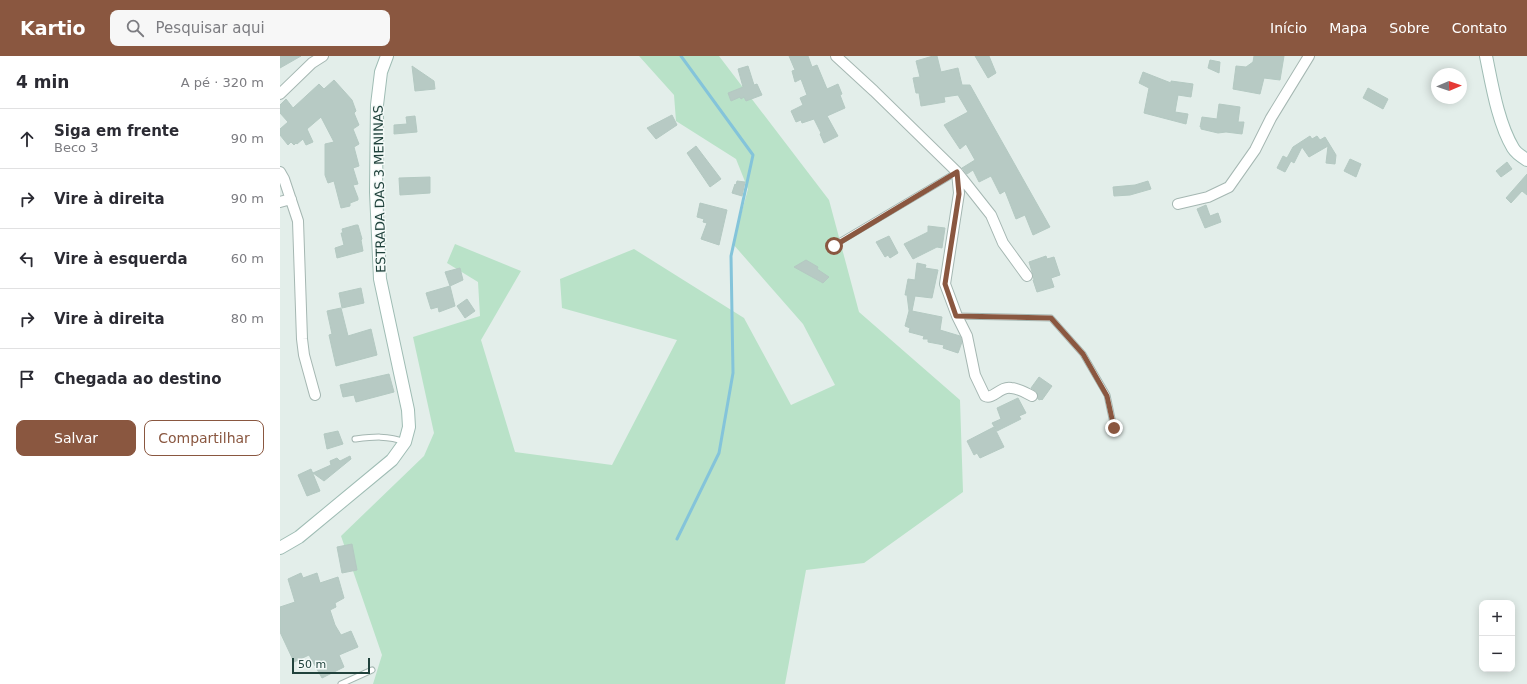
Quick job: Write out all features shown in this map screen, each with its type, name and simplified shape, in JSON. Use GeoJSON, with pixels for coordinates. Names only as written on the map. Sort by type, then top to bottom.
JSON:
{"type":"FeatureCollection","features":[{"type":"Feature","properties":{"kind":"main road","name":"ESTRADA DAS 3 MENINAS"},"geometry":{"type":"LineString","coordinates":[[280,548],[299,537],[392,460],[405,442],[409,427],[408,410],[380,279],[376,192],[377,105],[381,72],[387,56]]}},
{"type":"Feature","properties":{"kind":"main road"},"geometry":{"type":"LineString","coordinates":[[1486,56],[1498,110],[1505,130],[1514,149],[1527,160]]}},
{"type":"Feature","properties":{"kind":"street"},"geometry":{"type":"LineString","coordinates":[[280,94],[312,62],[323,56]]}},
{"type":"Feature","properties":{"kind":"street"},"geometry":{"type":"LineString","coordinates":[[836,56],[919,133],[957,172],[991,215],[1003,243],[1027,276]]}},
{"type":"Feature","properties":{"kind":"street"},"geometry":{"type":"LineString","coordinates":[[1178,204],[1208,197],[1229,187],[1255,150],[1271,118],[1309,56]]}},
{"type":"Feature","properties":{"kind":"street"},"geometry":{"type":"LineString","coordinates":[[280,172],[284,179],[298,221],[302,339],[304,355],[315,395]]}},
{"type":"Feature","properties":{"kind":"street"},"geometry":{"type":"LineString","coordinates":[[957,172],[959,194],[945,284],[956,316],[967,336],[975,375],[985,396],[991,397],[997,392],[1010,387],[1032,396]]}},
{"type":"Feature","properties":{"kind":"street"},"geometry":{"type":"LineString","coordinates":[[280,202],[290,199]]}},
{"type":"Feature","properties":{"kind":"lane"},"geometry":{"type":"LineString","coordinates":[[834,246],[957,172]]}},
{"type":"Feature","properties":{"kind":"lane"},"geometry":{"type":"LineString","coordinates":[[956,316],[1051,318],[1083,354],[1107,396],[1114,428]]}},
{"type":"Feature","properties":{"kind":"lane"},"geometry":{"type":"LineString","coordinates":[[355,439],[379,437],[392,438],[405,442]]}},
{"type":"Feature","properties":{"kind":"lane"},"geometry":{"type":"LineString","coordinates":[[341,684],[372,670]]}},
{"type":"Feature","properties":{"kind":"green space"},"geometry":{"type":"Polygon","coordinates":[[[639,56],[719,56],[829,200],[859,312],[960,400],[963,492],[864,563],[806,570],[785,684],[373,684],[382,655],[341,536],[424,456],[434,433],[413,337],[480,316],[478,282],[447,263],[455,244],[521,271],[481,340],[515,452],[612,465],[677,340],[562,308],[560,279],[634,249],[744,318],[791,405],[835,385],[803,324],[733,244],[748,189],[736,159],[676,121],[674,95],[639,56]]]}},
{"type":"Feature","properties":{"kind":"building"},"geometry":{"type":"Polygon","coordinates":[[[280,56],[301,56],[280,68],[280,56]]]}},
{"type":"Feature","properties":{"kind":"building"},"geometry":{"type":"Polygon","coordinates":[[[789,56],[808,56],[812,67],[817,65],[827,89],[838,84],[845,108],[827,116],[838,136],[824,143],[814,119],[802,123],[801,120],[796,122],[791,111],[803,105],[800,98],[807,95],[801,79],[795,82],[792,71],[795,70],[789,56]]]}},
{"type":"Feature","properties":{"kind":"building"},"geometry":{"type":"Polygon","coordinates":[[[937,56],[941,72],[958,68],[962,85],[970,85],[1050,227],[1033,235],[1025,215],[1016,219],[1005,191],[1000,194],[991,176],[979,182],[973,170],[967,174],[962,168],[975,160],[966,144],[960,149],[944,125],[968,112],[958,95],[944,97],[945,102],[921,106],[919,93],[916,93],[913,78],[920,77],[916,61],[937,56]]]}},
{"type":"Feature","properties":{"kind":"building"},"geometry":{"type":"Polygon","coordinates":[[[975,56],[989,56],[996,73],[988,78],[975,56]]]}},
{"type":"Feature","properties":{"kind":"building"},"geometry":{"type":"Polygon","coordinates":[[[1254,56],[1284,56],[1280,80],[1264,78],[1260,94],[1233,89],[1236,66],[1246,67],[1253,62],[1254,56]]]}},
{"type":"Feature","properties":{"kind":"building"},"geometry":{"type":"Polygon","coordinates":[[[1210,60],[1220,62],[1219,73],[1208,68],[1210,60]]]}},
{"type":"Feature","properties":{"kind":"building"},"geometry":{"type":"Polygon","coordinates":[[[412,66],[434,81],[435,89],[415,91],[412,66]]]}},
{"type":"Feature","properties":{"kind":"building"},"geometry":{"type":"Polygon","coordinates":[[[748,66],[754,85],[757,84],[762,95],[746,101],[744,97],[741,99],[740,97],[731,101],[728,93],[743,87],[738,69],[748,66]]]}},
{"type":"Feature","properties":{"kind":"building"},"geometry":{"type":"Polygon","coordinates":[[[1143,72],[1171,83],[1171,81],[1193,84],[1191,97],[1178,95],[1175,112],[1188,114],[1186,124],[1144,113],[1149,88],[1139,83],[1143,72]]]}},
{"type":"Feature","properties":{"kind":"building"},"geometry":{"type":"Polygon","coordinates":[[[334,80],[352,100],[356,111],[354,113],[359,125],[353,129],[359,144],[354,147],[359,166],[353,168],[358,184],[353,185],[358,200],[350,203],[350,206],[341,208],[334,181],[328,183],[325,175],[325,144],[334,142],[321,117],[307,129],[313,142],[306,145],[303,139],[297,144],[296,143],[294,145],[291,142],[288,145],[280,135],[280,129],[288,122],[280,113],[280,105],[286,99],[293,108],[319,84],[324,89],[334,80]]]}},
{"type":"Feature","properties":{"kind":"building"},"geometry":{"type":"Polygon","coordinates":[[[1368,88],[1388,99],[1383,109],[1363,98],[1368,88]]]}},
{"type":"Feature","properties":{"kind":"building"},"geometry":{"type":"Polygon","coordinates":[[[1219,104],[1240,107],[1238,122],[1244,122],[1242,134],[1226,132],[1218,133],[1201,129],[1202,117],[1217,119],[1219,104]]]}},
{"type":"Feature","properties":{"kind":"building"},"geometry":{"type":"Polygon","coordinates":[[[672,115],[677,125],[656,139],[647,128],[672,115]]]}},
{"type":"Feature","properties":{"kind":"building"},"geometry":{"type":"Polygon","coordinates":[[[415,116],[417,132],[394,134],[394,125],[407,124],[406,117],[415,116]]]}},
{"type":"Feature","properties":{"kind":"building"},"geometry":{"type":"Polygon","coordinates":[[[1310,136],[1312,139],[1317,136],[1320,140],[1325,137],[1336,155],[1335,164],[1326,163],[1328,146],[1309,157],[1302,147],[1294,163],[1291,161],[1285,172],[1277,168],[1283,156],[1287,158],[1293,147],[1310,136]]]}},
{"type":"Feature","properties":{"kind":"building"},"geometry":{"type":"Polygon","coordinates":[[[696,146],[721,179],[710,187],[687,153],[696,146]]]}},
{"type":"Feature","properties":{"kind":"building"},"geometry":{"type":"Polygon","coordinates":[[[1350,159],[1361,164],[1356,177],[1344,171],[1350,159]]]}},
{"type":"Feature","properties":{"kind":"building"},"geometry":{"type":"Polygon","coordinates":[[[1507,162],[1512,169],[1501,177],[1496,171],[1507,162]]]}},
{"type":"Feature","properties":{"kind":"building"},"geometry":{"type":"Polygon","coordinates":[[[1527,174],[1527,195],[1522,191],[1511,203],[1506,198],[1527,174]]]}},
{"type":"Feature","properties":{"kind":"building"},"geometry":{"type":"Polygon","coordinates":[[[430,177],[430,193],[400,195],[399,178],[430,177]]]}},
{"type":"Feature","properties":{"kind":"building"},"geometry":{"type":"Polygon","coordinates":[[[737,181],[745,182],[742,196],[732,193],[737,181]]]}},
{"type":"Feature","properties":{"kind":"building"},"geometry":{"type":"Polygon","coordinates":[[[1148,181],[1151,189],[1130,195],[1114,196],[1113,187],[1135,185],[1148,181]]]}},
{"type":"Feature","properties":{"kind":"building"},"geometry":{"type":"Polygon","coordinates":[[[700,203],[727,210],[719,245],[701,239],[707,223],[703,222],[704,219],[697,217],[700,203]]]}},
{"type":"Feature","properties":{"kind":"building"},"geometry":{"type":"Polygon","coordinates":[[[1206,205],[1210,216],[1218,213],[1221,222],[1205,228],[1197,209],[1206,205]]]}},
{"type":"Feature","properties":{"kind":"building"},"geometry":{"type":"Polygon","coordinates":[[[358,225],[362,239],[363,251],[337,258],[335,248],[344,245],[341,233],[343,233],[342,229],[358,225]]]}},
{"type":"Feature","properties":{"kind":"building"},"geometry":{"type":"Polygon","coordinates":[[[928,226],[945,228],[942,248],[937,247],[913,259],[904,244],[928,232],[928,226]]]}},
{"type":"Feature","properties":{"kind":"building"},"geometry":{"type":"Polygon","coordinates":[[[889,236],[898,253],[890,258],[888,255],[885,257],[876,242],[889,236]]]}},
{"type":"Feature","properties":{"kind":"building"},"geometry":{"type":"Polygon","coordinates":[[[1046,256],[1047,259],[1054,257],[1060,275],[1051,278],[1054,287],[1037,292],[1029,262],[1046,256]]]}},
{"type":"Feature","properties":{"kind":"building"},"geometry":{"type":"Polygon","coordinates":[[[806,260],[818,267],[817,269],[829,277],[823,283],[794,267],[806,260]]]}},
{"type":"Feature","properties":{"kind":"building"},"geometry":{"type":"Polygon","coordinates":[[[917,263],[926,265],[925,268],[938,270],[932,298],[915,296],[912,311],[942,317],[940,330],[960,336],[961,338],[962,342],[958,353],[943,348],[944,345],[928,342],[928,339],[923,339],[924,336],[909,332],[910,328],[905,326],[909,311],[907,295],[905,295],[908,279],[915,280],[917,263]]]}},
{"type":"Feature","properties":{"kind":"building"},"geometry":{"type":"Polygon","coordinates":[[[460,268],[463,280],[450,286],[445,272],[460,268]]]}},
{"type":"Feature","properties":{"kind":"building"},"geometry":{"type":"Polygon","coordinates":[[[450,286],[455,306],[439,312],[438,307],[431,309],[426,293],[450,286]]]}},
{"type":"Feature","properties":{"kind":"building"},"geometry":{"type":"Polygon","coordinates":[[[361,288],[364,303],[342,308],[339,293],[361,288]]]}},
{"type":"Feature","properties":{"kind":"building"},"geometry":{"type":"Polygon","coordinates":[[[467,299],[475,311],[465,318],[457,306],[467,299]]]}},
{"type":"Feature","properties":{"kind":"building"},"geometry":{"type":"Polygon","coordinates":[[[341,308],[348,336],[371,329],[377,355],[336,366],[329,335],[332,334],[327,311],[341,308]]]}},
{"type":"Feature","properties":{"kind":"building"},"geometry":{"type":"Polygon","coordinates":[[[389,374],[394,392],[356,402],[354,395],[343,397],[340,385],[389,374]]]}},
{"type":"Feature","properties":{"kind":"building"},"geometry":{"type":"Polygon","coordinates":[[[1039,377],[1052,386],[1042,400],[1038,399],[1037,392],[1031,388],[1039,377]]]}},
{"type":"Feature","properties":{"kind":"building"},"geometry":{"type":"Polygon","coordinates":[[[1018,398],[1026,413],[1019,416],[1021,419],[997,431],[992,423],[1001,419],[997,408],[1018,398]]]}},
{"type":"Feature","properties":{"kind":"building"},"geometry":{"type":"Polygon","coordinates":[[[994,427],[1004,447],[980,458],[977,453],[974,455],[967,441],[994,427]]]}},
{"type":"Feature","properties":{"kind":"building"},"geometry":{"type":"Polygon","coordinates":[[[338,431],[343,444],[327,449],[324,434],[338,431]]]}},
{"type":"Feature","properties":{"kind":"building"},"geometry":{"type":"Polygon","coordinates":[[[350,456],[351,459],[324,481],[313,473],[331,465],[330,461],[337,458],[340,461],[350,456]]]}},
{"type":"Feature","properties":{"kind":"building"},"geometry":{"type":"Polygon","coordinates":[[[311,469],[320,491],[307,496],[298,475],[311,469]]]}},
{"type":"Feature","properties":{"kind":"building"},"geometry":{"type":"Polygon","coordinates":[[[352,544],[357,570],[342,573],[337,547],[352,544]]]}},
{"type":"Feature","properties":{"kind":"building"},"geometry":{"type":"Polygon","coordinates":[[[301,573],[303,578],[317,573],[320,583],[338,577],[344,598],[335,603],[336,607],[330,610],[335,625],[341,635],[351,631],[358,647],[339,655],[344,667],[322,678],[309,655],[294,662],[280,632],[280,607],[295,602],[288,579],[301,573]]]}},
{"type":"Feature","properties":{"kind":"waterway"},"geometry":{"type":"LineString","coordinates":[[677,539],[719,453],[733,373],[731,256],[753,155],[681,56]]}},
{"type":"Feature","properties":{"kind":"route"},"geometry":{"type":"LineString","coordinates":[[834,246],[957,172],[959,194],[945,284],[956,316],[1051,318],[1083,354],[1107,396],[1114,428]]}}]}
